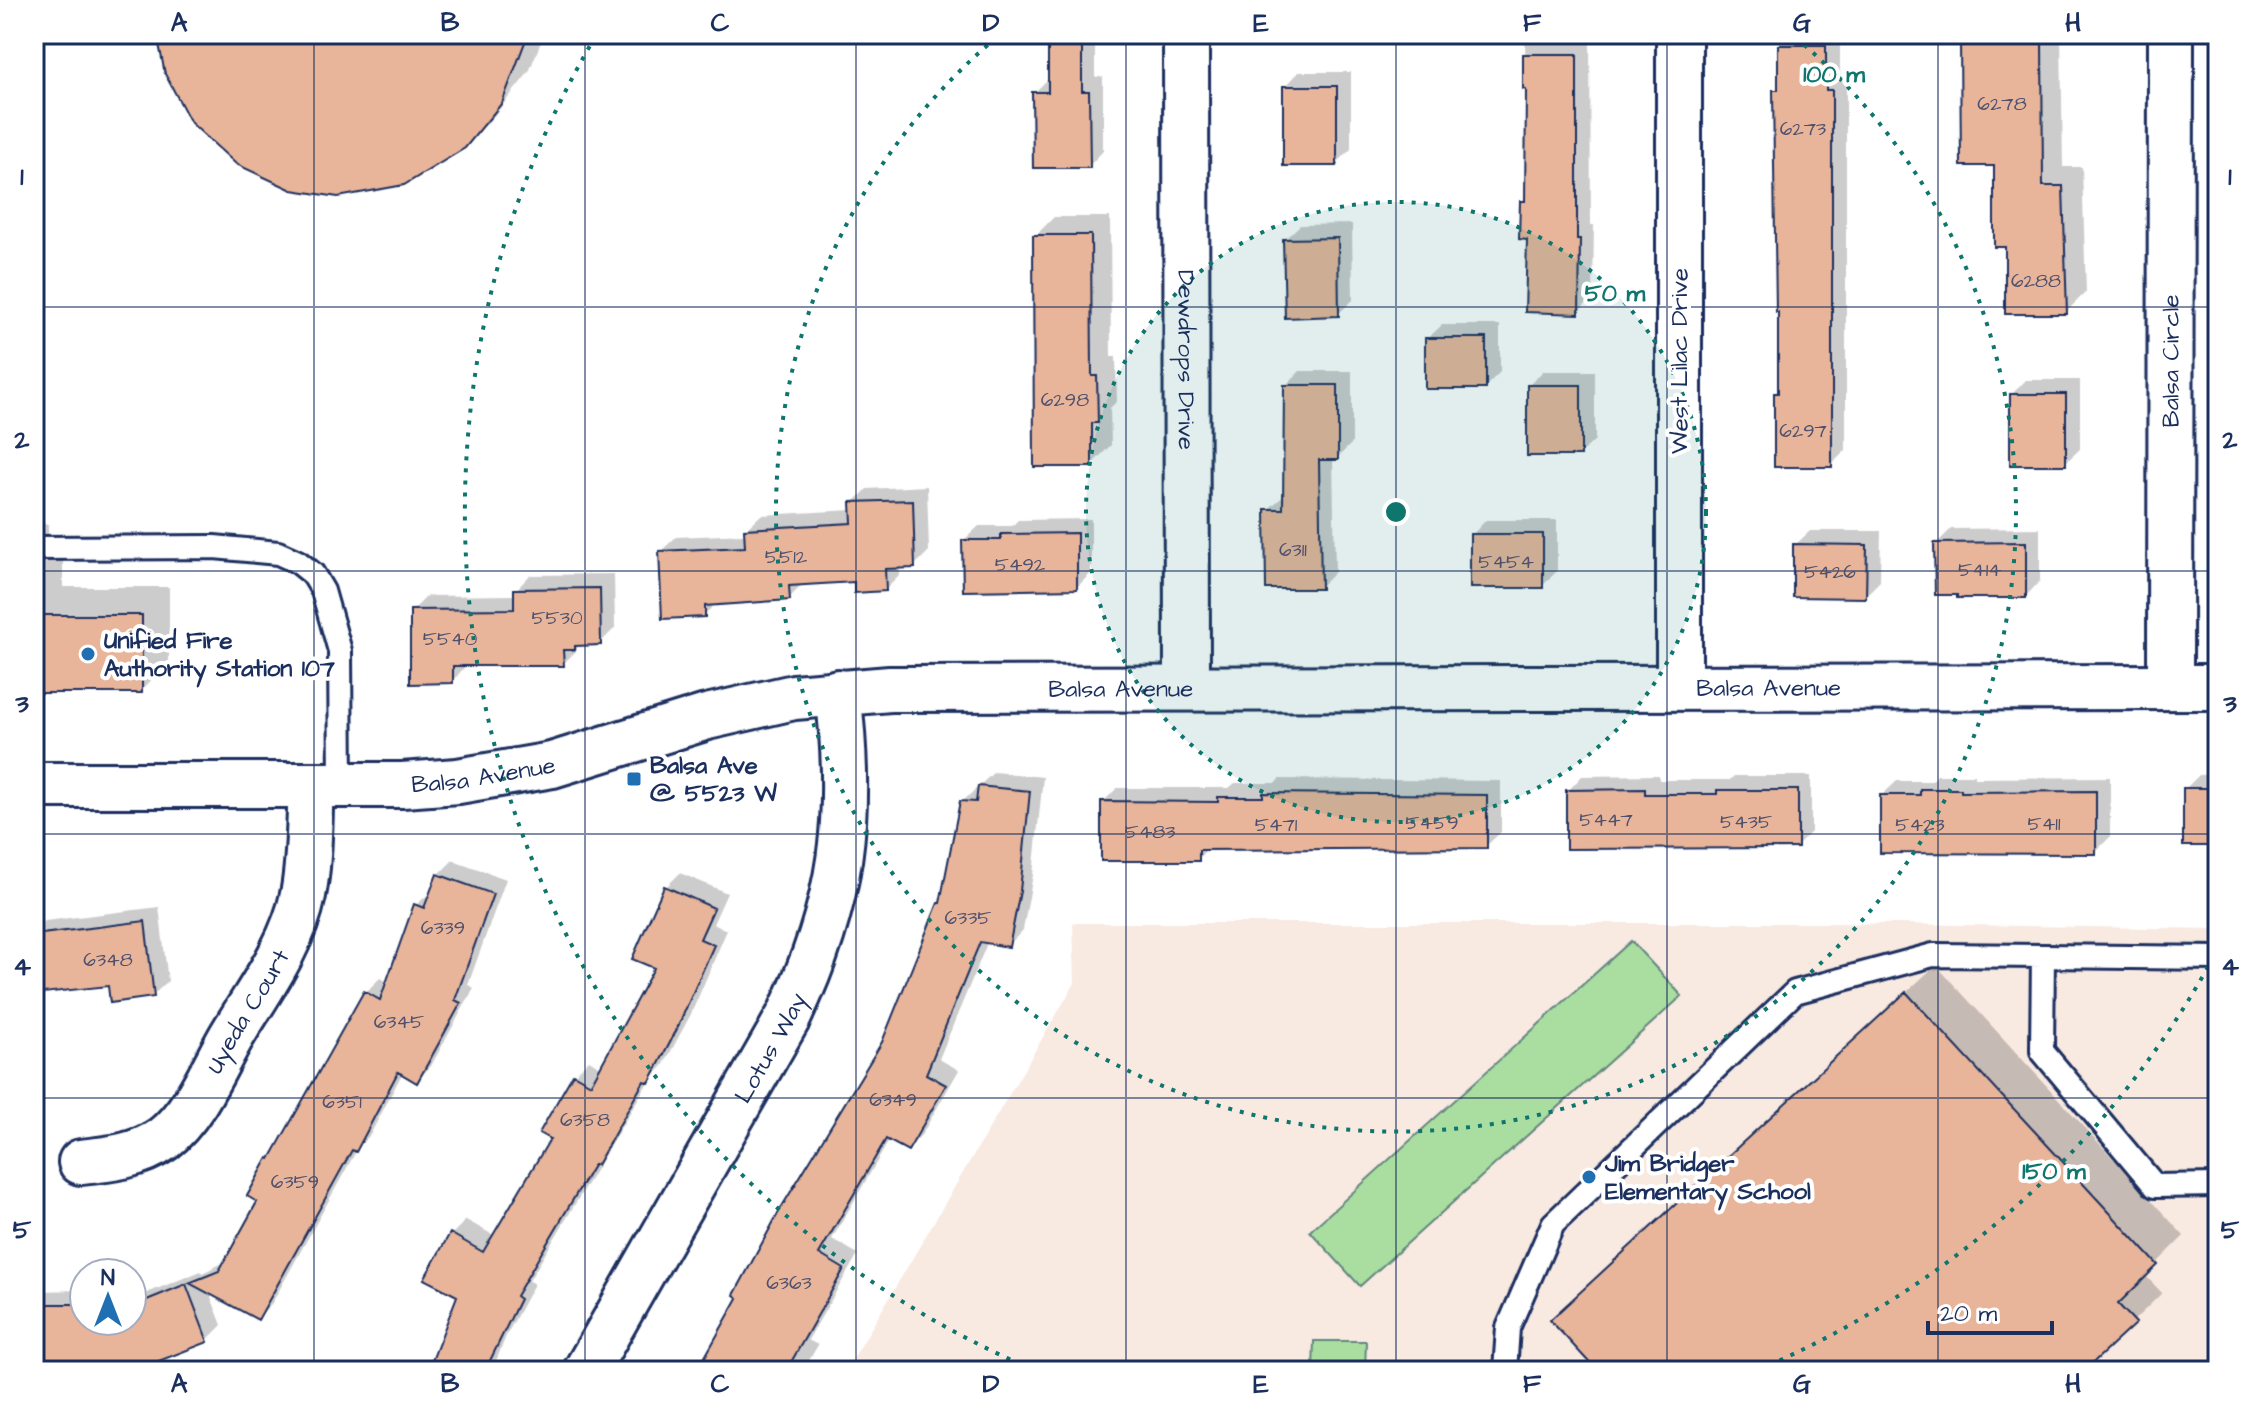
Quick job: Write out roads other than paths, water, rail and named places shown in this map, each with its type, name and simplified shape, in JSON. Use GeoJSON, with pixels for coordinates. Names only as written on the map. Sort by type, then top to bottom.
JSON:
{"type":"FeatureCollection","features":[{"type":"Feature","properties":{"kind":"street","name":"Dewdrops Drive"},"geometry":{"type":"LineString","coordinates":[[1186,34],[1187,688]]}},
{"type":"Feature","properties":{"kind":"street","name":"West Lilac Drive"},"geometry":{"type":"LineString","coordinates":[[1679,34],[1679,687]]}},
{"type":"Feature","properties":{"kind":"street","name":"Balsa Circle"},"geometry":{"type":"LineString","coordinates":[[2170,687],[2171,34]]}},
{"type":"Feature","properties":{"kind":"street","name":"Balsa Avenue"},"geometry":{"type":"LineString","coordinates":[[34,785],[444,782],[504,775],[599,753],[750,706],[838,692],[941,688],[2218,687]]}},
{"type":"Feature","properties":{"kind":"street","name":"Lotus Way"},"geometry":{"type":"LineString","coordinates":[[586,1371],[789,1016],[807,979],[832,901],[845,818],[845,747],[838,692]]}},
{"type":"Feature","properties":{"kind":"street","name":"Uyeda Court"},"geometry":{"type":"LineString","coordinates":[[81,1162],[129,1156],[148,1147],[164,1138],[194,1101],[290,934],[326,785]]}},
{"type":"Feature","properties":{"kind":"lane"},"geometry":{"type":"LineString","coordinates":[[34,548],[214,547],[278,553],[298,562],[313,574],[334,622],[340,651],[326,785]]}},
{"type":"Feature","properties":{"kind":"lane"},"geometry":{"type":"LineString","coordinates":[[1505,1371],[1508,1328],[1553,1224],[1795,992],[1933,955],[2218,958]]}},
{"type":"Feature","properties":{"kind":"lane"},"geometry":{"type":"LineString","coordinates":[[2043,956],[2042,1051],[2155,1186],[2218,1185]]}},
{"type":"Feature","properties":{"kind":"place","name":"Unified Fire Authority Station 107"},"geometry":{"type":"Point","coordinates":[88,654]}},
{"type":"Feature","properties":{"kind":"place","name":"Balsa Ave @ 5523 W"},"geometry":{"type":"Point","coordinates":[634,779]}},
{"type":"Feature","properties":{"kind":"place","name":"Jim Bridger Elementary School"},"geometry":{"type":"Point","coordinates":[1589,1177]}}]}
